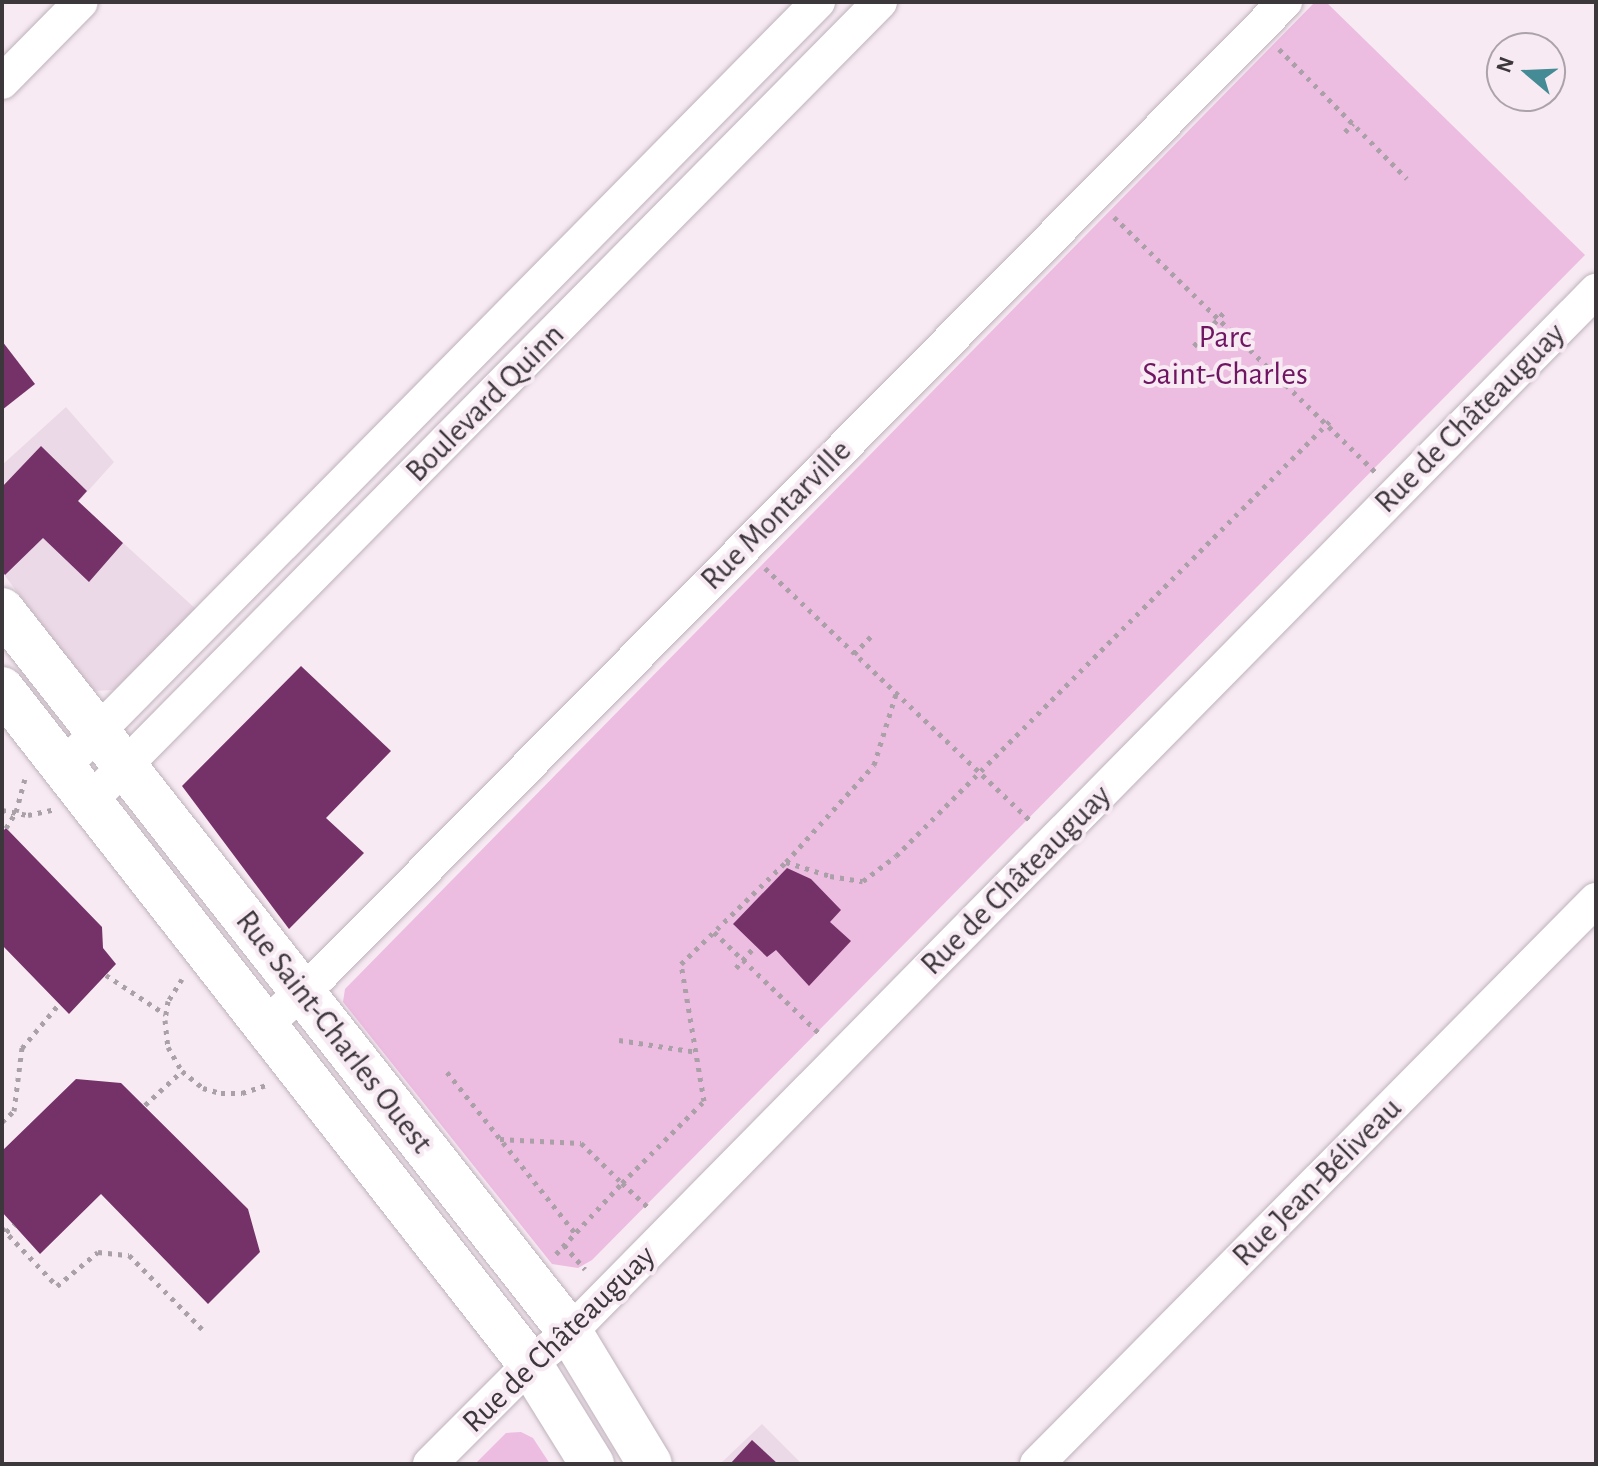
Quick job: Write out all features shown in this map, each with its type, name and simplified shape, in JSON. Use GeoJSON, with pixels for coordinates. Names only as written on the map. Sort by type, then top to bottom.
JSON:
{"type":"FeatureCollection","features":[{"type":"Feature","properties":{"kind":"street"},"geometry":{"type":"LineString","coordinates":[[2,82],[81,2]]}},
{"type":"Feature","properties":{"kind":"street","name":"Boulevard Quinn"},"geometry":{"type":"LineString","coordinates":[[62,786],[125,768],[880,2]]}},
{"type":"Feature","properties":{"kind":"street","name":"Rue Montarville"},"geometry":{"type":"LineString","coordinates":[[265,1025],[303,993],[1285,2]]}},
{"type":"Feature","properties":{"kind":"street"},"geometry":{"type":"LineString","coordinates":[[797,9],[828,55]]}},
{"type":"Feature","properties":{"kind":"street","name":"Boulevard Quinn"},"geometry":{"type":"LineString","coordinates":[[62,786],[97,732],[797,9]]}},
{"type":"Feature","properties":{"kind":"street","name":"Rue de Châteauguay"},"geometry":{"type":"LineString","coordinates":[[430,1464],[530,1364],[570,1332],[1596,291]]}},
{"type":"Feature","properties":{"kind":"street","name":"Rue Saint-Charles Ouest"},"geometry":{"type":"LineString","coordinates":[[2,610],[570,1332],[650,1464]]}},
{"type":"Feature","properties":{"kind":"street","name":"Rue Saint-Charles Ouest"},"geometry":{"type":"LineString","coordinates":[[6,704],[62,786],[265,1025],[530,1364],[592,1464]]}},
{"type":"Feature","properties":{"kind":"street","name":"Rue Jean-Béliveau"},"geometry":{"type":"LineString","coordinates":[[1037,1464],[1596,900]]}},
{"type":"Feature","properties":{"kind":"path"},"geometry":{"type":"LineString","coordinates":[[1259,28],[1407,179]]}},
{"type":"Feature","properties":{"kind":"path"},"geometry":{"type":"LineString","coordinates":[[1345,132],[1353,123]]}},
{"type":"Feature","properties":{"kind":"path"},"geometry":{"type":"LineString","coordinates":[[1093,196],[1397,493]]}},
{"type":"Feature","properties":{"kind":"path"},"geometry":{"type":"LineString","coordinates":[[1194,346],[1225,311]]}},
{"type":"Feature","properties":{"kind":"path"},"geometry":{"type":"LineString","coordinates":[[786,862],[830,876],[863,881],[896,856],[1334,417]]}},
{"type":"Feature","properties":{"kind":"path"},"geometry":{"type":"LineString","coordinates":[[744,548],[977,773],[1054,841]]}},
{"type":"Feature","properties":{"kind":"path"},"geometry":{"type":"LineString","coordinates":[[1129,612],[1134,617]]}},
{"type":"Feature","properties":{"kind":"path"},"geometry":{"type":"LineString","coordinates":[[854,654],[873,634]]}},
{"type":"Feature","properties":{"kind":"path"},"geometry":{"type":"LineString","coordinates":[[547,1263],[704,1101],[681,964],[786,862],[874,765],[896,694]]}},
{"type":"Feature","properties":{"kind":"path"},"geometry":{"type":"LineString","coordinates":[[6,828],[16,812],[62,786]]}},
{"type":"Feature","properties":{"kind":"path"},"geometry":{"type":"LineString","coordinates":[[2,810],[28,815],[62,786]]}},
{"type":"Feature","properties":{"kind":"path"},"geometry":{"type":"LineString","coordinates":[[714,932],[843,1055]]}},
{"type":"Feature","properties":{"kind":"path"},"geometry":{"type":"LineString","coordinates":[[736,968],[755,946]]}},
{"type":"Feature","properties":{"kind":"path"},"geometry":{"type":"LineString","coordinates":[[106,975],[165,1014]]}},
{"type":"Feature","properties":{"kind":"path"},"geometry":{"type":"LineString","coordinates":[[185,976],[175,987],[165,1014],[168,1047],[182,1071],[203,1088],[221,1093],[242,1093],[278,1078]]}},
{"type":"Feature","properties":{"kind":"path"},"geometry":{"type":"LineString","coordinates":[[2,1122],[14,1111],[22,1048],[59,1004]]}},
{"type":"Feature","properties":{"kind":"path"},"geometry":{"type":"LineString","coordinates":[[619,1040],[697,1052]]}},
{"type":"Feature","properties":{"kind":"path"},"geometry":{"type":"LineString","coordinates":[[145,1105],[182,1071]]}},
{"type":"Feature","properties":{"kind":"path"},"geometry":{"type":"LineString","coordinates":[[447,1072],[575,1233]]}},
{"type":"Feature","properties":{"kind":"path"},"geometry":{"type":"LineString","coordinates":[[500,1139],[581,1143],[672,1229]]}},
{"type":"Feature","properties":{"kind":"path"},"geometry":{"type":"LineString","coordinates":[[14,1225],[4,1230],[57,1286],[98,1252],[129,1255],[202,1329]]}},
{"type":"Feature","properties":{"kind":"path"},"geometry":{"type":"LineString","coordinates":[[564,1245],[585,1269]]}},
{"type":"Feature","properties":{"kind":"shaded area"},"geometry":{"type":"Polygon","coordinates":[[[66,407],[114,462],[78,502],[197,610],[114,690],[92,691],[2,572],[2,465],[66,407]]]}},
{"type":"Feature","properties":{"kind":"shaded area"},"geometry":{"type":"Polygon","coordinates":[[[762,1424],[802,1464],[720,1464],[762,1424]]]}},
{"type":"Feature","properties":{"kind":"green space","name":"Parc Saint-Charles"},"geometry":{"type":"Polygon","coordinates":[[[1315,2],[1326,2],[1585,255],[592,1260],[578,1268],[552,1264],[343,1002],[345,989],[1315,2]]]}},
{"type":"Feature","properties":{"kind":"green space"},"geometry":{"type":"Polygon","coordinates":[[[521,1432],[533,1438],[550,1464],[475,1464],[506,1433],[521,1432]]]}},
{"type":"Feature","properties":{"kind":"building"},"geometry":{"type":"Polygon","coordinates":[[[2,341],[35,384],[2,410],[2,341]]]}},
{"type":"Feature","properties":{"kind":"building"},"geometry":{"type":"Polygon","coordinates":[[[41,446],[87,491],[78,501],[123,543],[89,582],[43,538],[5,575],[2,571],[2,487],[41,446]]]}},
{"type":"Feature","properties":{"kind":"building"},"geometry":{"type":"Polygon","coordinates":[[[301,666],[391,751],[326,818],[364,853],[289,929],[182,786],[301,666]]]}},
{"type":"Feature","properties":{"kind":"building"},"geometry":{"type":"Polygon","coordinates":[[[6,828],[102,927],[103,948],[116,964],[69,1014],[2,945],[2,832],[6,828]]]}},
{"type":"Feature","properties":{"kind":"building"},"geometry":{"type":"Polygon","coordinates":[[[787,868],[811,879],[841,910],[830,922],[851,941],[809,986],[776,950],[767,957],[733,924],[787,868]]]}},
{"type":"Feature","properties":{"kind":"building"},"geometry":{"type":"Polygon","coordinates":[[[76,1079],[121,1083],[248,1209],[260,1252],[208,1304],[101,1194],[40,1254],[2,1212],[2,1151],[76,1079]]]}},
{"type":"Feature","properties":{"kind":"building"},"geometry":{"type":"Polygon","coordinates":[[[752,1440],[778,1464],[730,1464],[752,1440]]]}}]}
